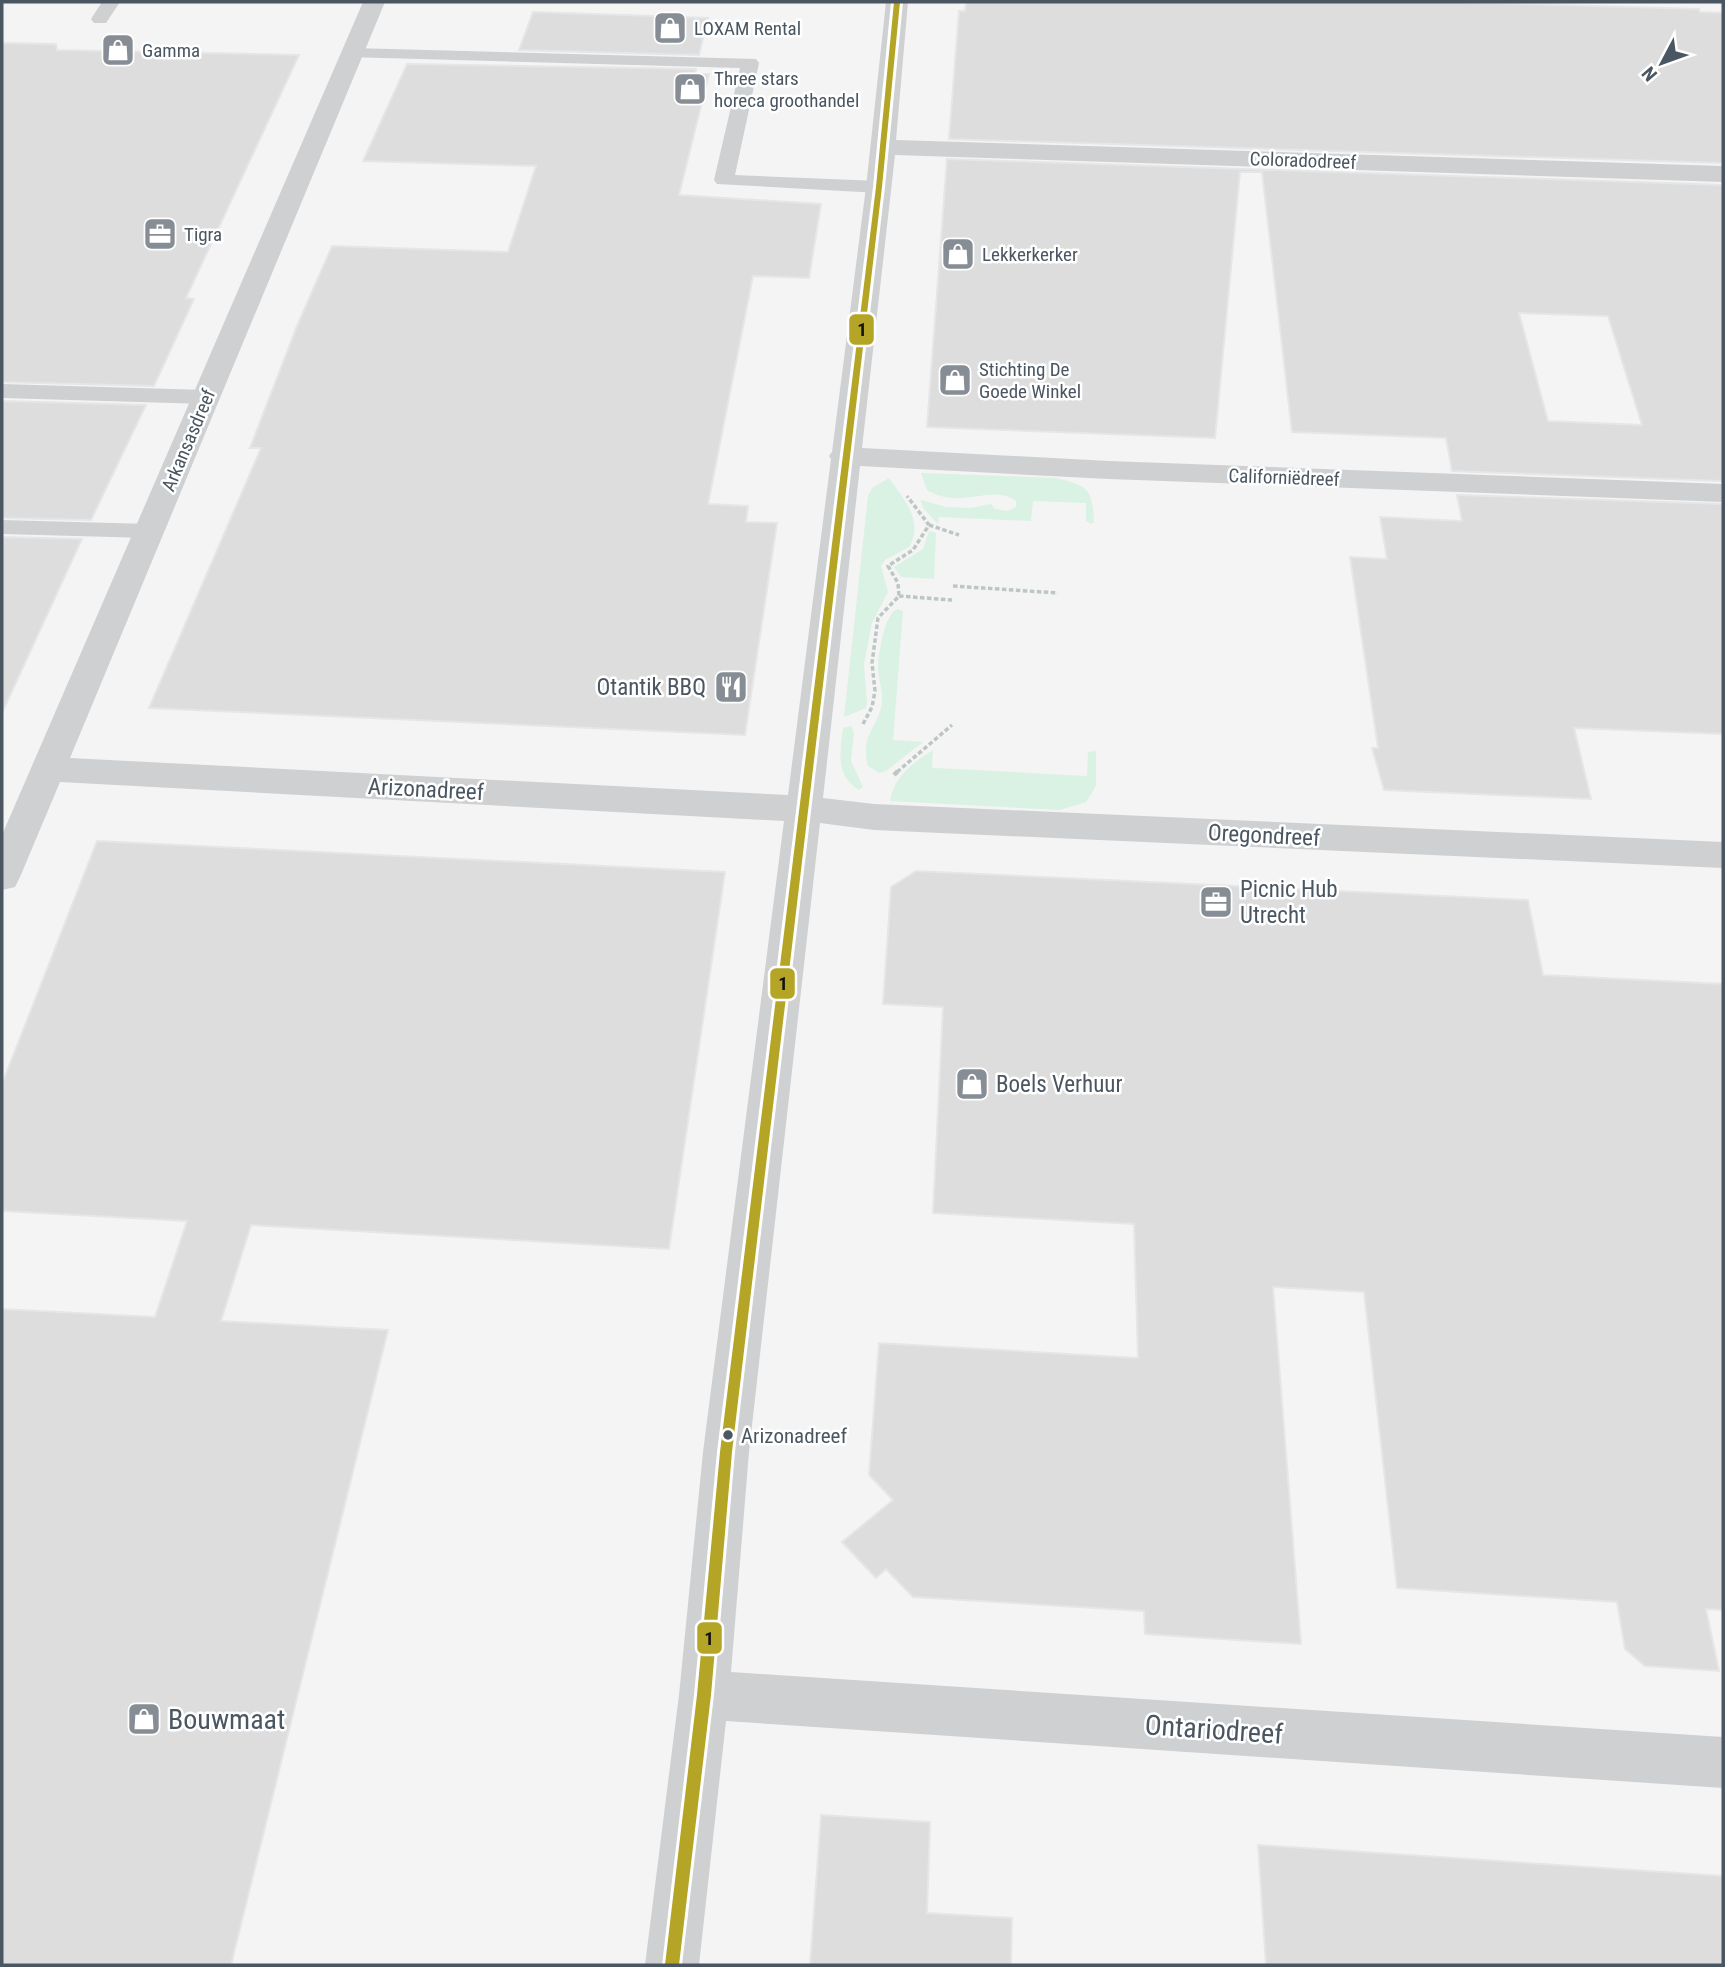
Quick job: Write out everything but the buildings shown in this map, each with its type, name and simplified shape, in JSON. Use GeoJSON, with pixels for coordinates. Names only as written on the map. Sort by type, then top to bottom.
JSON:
{"type":"FeatureCollection","features":[{"type":"Feature","properties":{"kind":"street","name":"Arkansasdreef"},"geometry":{"type":"LineString","coordinates":[[2,877],[374,2]]}},
{"type":"Feature","properties":{"kind":"street"},"geometry":{"type":"LineString","coordinates":[[672,1965],[704,1695],[726,1452],[805,809],[897,2]]}},
{"type":"Feature","properties":{"kind":"street","name":"Coloradodreef"},"geometry":{"type":"LineString","coordinates":[[882,147],[1723,174]]}},
{"type":"Feature","properties":{"kind":"street","name":"Californiëdreef"},"geometry":{"type":"LineString","coordinates":[[844,456],[912,462],[1723,493]]}},
{"type":"Feature","properties":{"kind":"street","name":"Arizonadreef"},"geometry":{"type":"LineString","coordinates":[[48,769],[805,809]]}},
{"type":"Feature","properties":{"kind":"street","name":"Oregondreef"},"geometry":{"type":"LineString","coordinates":[[805,809],[874,817],[1723,855]]}},
{"type":"Feature","properties":{"kind":"street","name":"Ontariodreef"},"geometry":{"type":"LineString","coordinates":[[704,1695],[1723,1762]]}},
{"type":"Feature","properties":{"kind":"lane"},"geometry":{"type":"LineString","coordinates":[[100,19],[111,2]]}},
{"type":"Feature","properties":{"kind":"lane"},"geometry":{"type":"LineString","coordinates":[[353,53],[750,63],[724,180],[878,187]]}},
{"type":"Feature","properties":{"kind":"lane"},"geometry":{"type":"LineString","coordinates":[[2,391],[206,397]]}},
{"type":"Feature","properties":{"kind":"lane"},"geometry":{"type":"LineString","coordinates":[[2,527],[149,531]]}},
{"type":"Feature","properties":{"kind":"path"},"geometry":{"type":"LineString","coordinates":[[912,462],[902,478],[909,501],[929,525],[959,535]]}},
{"type":"Feature","properties":{"kind":"path"},"geometry":{"type":"LineString","coordinates":[[861,730],[872,707],[875,691],[872,663],[878,618],[899,596],[898,583],[888,566],[913,550],[929,525]]}},
{"type":"Feature","properties":{"kind":"path"},"geometry":{"type":"LineString","coordinates":[[953,586],[1058,593]]}},
{"type":"Feature","properties":{"kind":"path"},"geometry":{"type":"LineString","coordinates":[[899,596],[953,600]]}},
{"type":"Feature","properties":{"kind":"path"},"geometry":{"type":"LineString","coordinates":[[874,817],[871,802],[883,793],[892,777],[952,725]]}},
{"type":"Feature","properties":{"kind":"green space"},"geometry":{"type":"Polygon","coordinates":[[[921,473],[1056,478],[1067,481],[1087,491],[1092,502],[1094,522],[1091,524],[1086,521],[1086,503],[1033,501],[1031,521],[939,517],[938,524],[923,508],[921,500],[946,507],[970,508],[991,504],[995,509],[1008,511],[1016,507],[1016,501],[996,495],[964,498],[940,496],[927,490],[921,473]]]}},
{"type":"Feature","properties":{"kind":"green space"},"geometry":{"type":"Polygon","coordinates":[[[889,478],[910,511],[915,528],[909,547],[885,560],[881,566],[888,592],[872,623],[864,664],[866,708],[844,717],[868,496],[872,488],[889,478]]]}},
{"type":"Feature","properties":{"kind":"green space"},"geometry":{"type":"Polygon","coordinates":[[[929,531],[936,533],[934,579],[901,577],[894,567],[923,549],[929,531]]]}},
{"type":"Feature","properties":{"kind":"green space"},"geometry":{"type":"Polygon","coordinates":[[[897,609],[903,611],[893,740],[923,742],[886,771],[879,773],[868,766],[866,746],[882,703],[878,670],[883,636],[892,613],[897,609]]]}},
{"type":"Feature","properties":{"kind":"green space"},"geometry":{"type":"Polygon","coordinates":[[[851,726],[854,733],[851,761],[863,787],[859,790],[846,778],[841,763],[843,728],[851,726]]]}},
{"type":"Feature","properties":{"kind":"green space"},"geometry":{"type":"Polygon","coordinates":[[[933,750],[932,767],[935,768],[1087,776],[1088,752],[1096,751],[1096,786],[1086,802],[1060,810],[890,801],[900,777],[933,750]]]}},
{"type":"Feature","properties":{"kind":"transit line","name":"1"},"geometry":{"type":"LineString","coordinates":[[672,1965],[704,1695],[726,1452],[879,187],[897,2]]}},
{"type":"Feature","properties":{"kind":"place","name":"LOXAM Rental"},"geometry":{"type":"Point","coordinates":[670,28]}},
{"type":"Feature","properties":{"kind":"place","name":"Gamma"},"geometry":{"type":"Point","coordinates":[118,50]}},
{"type":"Feature","properties":{"kind":"place","name":"Three stars horeca groothandel"},"geometry":{"type":"Point","coordinates":[690,89]}},
{"type":"Feature","properties":{"kind":"place","name":"Tigra"},"geometry":{"type":"Point","coordinates":[160,234]}},
{"type":"Feature","properties":{"kind":"place","name":"Lekkerkerker"},"geometry":{"type":"Point","coordinates":[958,254]}},
{"type":"Feature","properties":{"kind":"place","name":"Stichting De Goede Winkel"},"geometry":{"type":"Point","coordinates":[955,380]}},
{"type":"Feature","properties":{"kind":"place","name":"Otantik BBQ"},"geometry":{"type":"Point","coordinates":[731,687]}},
{"type":"Feature","properties":{"kind":"place","name":"Picnic Hub Utrecht"},"geometry":{"type":"Point","coordinates":[1216,902]}},
{"type":"Feature","properties":{"kind":"place","name":"Boels Verhuur"},"geometry":{"type":"Point","coordinates":[972,1084]}},
{"type":"Feature","properties":{"kind":"place","name":"Arizonadreef"},"geometry":{"type":"Point","coordinates":[728,1435]}},
{"type":"Feature","properties":{"kind":"place","name":"Bouwmaat"},"geometry":{"type":"Point","coordinates":[144,1719]}}]}
